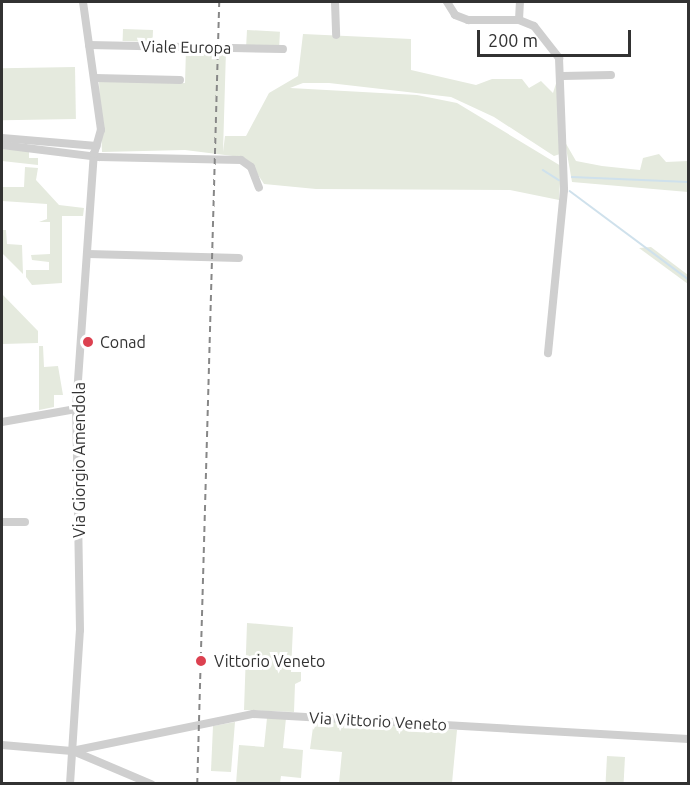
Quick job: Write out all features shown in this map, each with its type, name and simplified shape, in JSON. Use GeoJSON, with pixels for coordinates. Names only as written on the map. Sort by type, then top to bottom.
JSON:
{"type":"FeatureCollection","features":[{"type":"Feature","properties":{"kind":"street","name":"Via Giorgio Amendola"},"geometry":{"type":"LineString","coordinates":[[70,783],[72,751],[77,740],[80,630],[76,409],[93,169],[95,150],[101,130],[82,2]]}},
{"type":"Feature","properties":{"kind":"street"},"geometry":{"type":"LineString","coordinates":[[335,2],[336,35]]}},
{"type":"Feature","properties":{"kind":"street"},"geometry":{"type":"LineString","coordinates":[[447,2],[455,15],[468,20],[519,20],[534,26],[554,47],[563,76],[564,190],[548,353]]}},
{"type":"Feature","properties":{"kind":"street"},"geometry":{"type":"LineString","coordinates":[[519,20],[520,2]]}},
{"type":"Feature","properties":{"kind":"street","name":"Viale Europa"},"geometry":{"type":"LineString","coordinates":[[89,45],[283,49]]}},
{"type":"Feature","properties":{"kind":"street"},"geometry":{"type":"LineString","coordinates":[[563,76],[611,75]]}},
{"type":"Feature","properties":{"kind":"street"},"geometry":{"type":"LineString","coordinates":[[95,78],[180,80]]}},
{"type":"Feature","properties":{"kind":"street"},"geometry":{"type":"LineString","coordinates":[[2,138],[95,150],[241,160],[251,167],[259,188]]}},
{"type":"Feature","properties":{"kind":"street"},"geometry":{"type":"LineString","coordinates":[[2,145],[81,152],[95,150]]}},
{"type":"Feature","properties":{"kind":"street"},"geometry":{"type":"LineString","coordinates":[[81,152],[93,169]]}},
{"type":"Feature","properties":{"kind":"street"},"geometry":{"type":"LineString","coordinates":[[88,254],[239,258]]}},
{"type":"Feature","properties":{"kind":"street"},"geometry":{"type":"LineString","coordinates":[[2,422],[76,409]]}},
{"type":"Feature","properties":{"kind":"street"},"geometry":{"type":"LineString","coordinates":[[2,522],[26,522]]}},
{"type":"Feature","properties":{"kind":"street","name":"Via Vittorio Veneto"},"geometry":{"type":"LineString","coordinates":[[72,751],[253,714],[688,739]]}},
{"type":"Feature","properties":{"kind":"street"},"geometry":{"type":"LineString","coordinates":[[2,745],[72,751],[151,783]]}},
{"type":"Feature","properties":{"kind":"shaded area"},"geometry":{"type":"Polygon","coordinates":[[[123,29],[153,30],[153,42],[123,41],[123,29]]]}},
{"type":"Feature","properties":{"kind":"shaded area"},"geometry":{"type":"Polygon","coordinates":[[[247,30],[280,32],[279,47],[246,45],[247,30]]]}},
{"type":"Feature","properties":{"kind":"shaded area"},"geometry":{"type":"Polygon","coordinates":[[[303,34],[411,39],[411,70],[476,85],[492,79],[522,79],[529,88],[541,81],[553,93],[559,74],[563,153],[554,156],[494,117],[451,97],[329,83],[303,83],[290,88],[417,95],[457,103],[561,166],[559,200],[510,190],[316,189],[264,184],[249,161],[233,156],[185,150],[102,152],[99,81],[185,83],[186,49],[226,50],[223,152],[225,136],[246,136],[269,93],[298,76],[303,34]]]}},
{"type":"Feature","properties":{"kind":"shaded area"},"geometry":{"type":"Polygon","coordinates":[[[75,67],[76,119],[3,120],[2,68],[75,67]]]}},
{"type":"Feature","properties":{"kind":"shaded area"},"geometry":{"type":"Polygon","coordinates":[[[565,142],[576,161],[602,166],[640,170],[643,158],[659,154],[666,162],[688,161],[688,192],[572,182],[565,142]]]}},
{"type":"Feature","properties":{"kind":"shaded area"},"geometry":{"type":"Polygon","coordinates":[[[2,149],[29,151],[29,158],[38,158],[38,165],[2,161],[2,149]]]}},
{"type":"Feature","properties":{"kind":"shaded area"},"geometry":{"type":"Polygon","coordinates":[[[25,167],[38,168],[36,180],[59,205],[84,208],[83,216],[62,216],[62,283],[32,285],[26,277],[26,270],[49,270],[49,262],[32,260],[31,255],[50,254],[50,222],[39,222],[47,219],[47,204],[2,201],[2,187],[24,187],[25,167]]]}},
{"type":"Feature","properties":{"kind":"shaded area"},"geometry":{"type":"Polygon","coordinates":[[[2,230],[6,230],[7,244],[22,245],[23,274],[2,253],[2,230]]]}},
{"type":"Feature","properties":{"kind":"shaded area"},"geometry":{"type":"Polygon","coordinates":[[[651,247],[688,275],[688,284],[639,248],[651,247]]]}},
{"type":"Feature","properties":{"kind":"shaded area"},"geometry":{"type":"Polygon","coordinates":[[[2,294],[38,331],[38,343],[2,344],[2,294]]]}},
{"type":"Feature","properties":{"kind":"shaded area"},"geometry":{"type":"Polygon","coordinates":[[[39,346],[43,346],[44,367],[58,366],[63,395],[54,395],[54,407],[39,410],[39,346]]]}},
{"type":"Feature","properties":{"kind":"shaded area"},"geometry":{"type":"Polygon","coordinates":[[[247,623],[293,627],[291,672],[301,672],[301,681],[295,684],[294,712],[244,710],[247,623]]]}},
{"type":"Feature","properties":{"kind":"shaded area"},"geometry":{"type":"Polygon","coordinates":[[[267,718],[286,718],[283,748],[303,750],[301,778],[281,776],[280,783],[236,784],[239,745],[264,747],[267,718]]]}},
{"type":"Feature","properties":{"kind":"shaded area"},"geometry":{"type":"Polygon","coordinates":[[[314,720],[457,730],[452,783],[339,783],[342,752],[310,749],[314,720]]]}},
{"type":"Feature","properties":{"kind":"shaded area"},"geometry":{"type":"Polygon","coordinates":[[[235,722],[231,772],[211,771],[213,726],[235,722]]]}},
{"type":"Feature","properties":{"kind":"shaded area"},"geometry":{"type":"Polygon","coordinates":[[[607,756],[625,757],[624,784],[606,783],[607,756]]]}},
{"type":"Feature","properties":{"kind":"waterway"},"geometry":{"type":"LineString","coordinates":[[543,170],[559,180]]}},
{"type":"Feature","properties":{"kind":"waterway"},"geometry":{"type":"LineString","coordinates":[[572,177],[688,182]]}},
{"type":"Feature","properties":{"kind":"waterway"},"geometry":{"type":"LineString","coordinates":[[570,191],[688,279]]}},
{"type":"Feature","properties":{"kind":"railway"},"geometry":{"type":"LineString","coordinates":[[197,784],[219,2]]}},
{"type":"Feature","properties":{"kind":"place","name":"Conad"},"geometry":{"type":"Point","coordinates":[88,342]}},
{"type":"Feature","properties":{"kind":"place","name":"Vittorio Veneto"},"geometry":{"type":"Point","coordinates":[201,661]}}]}
